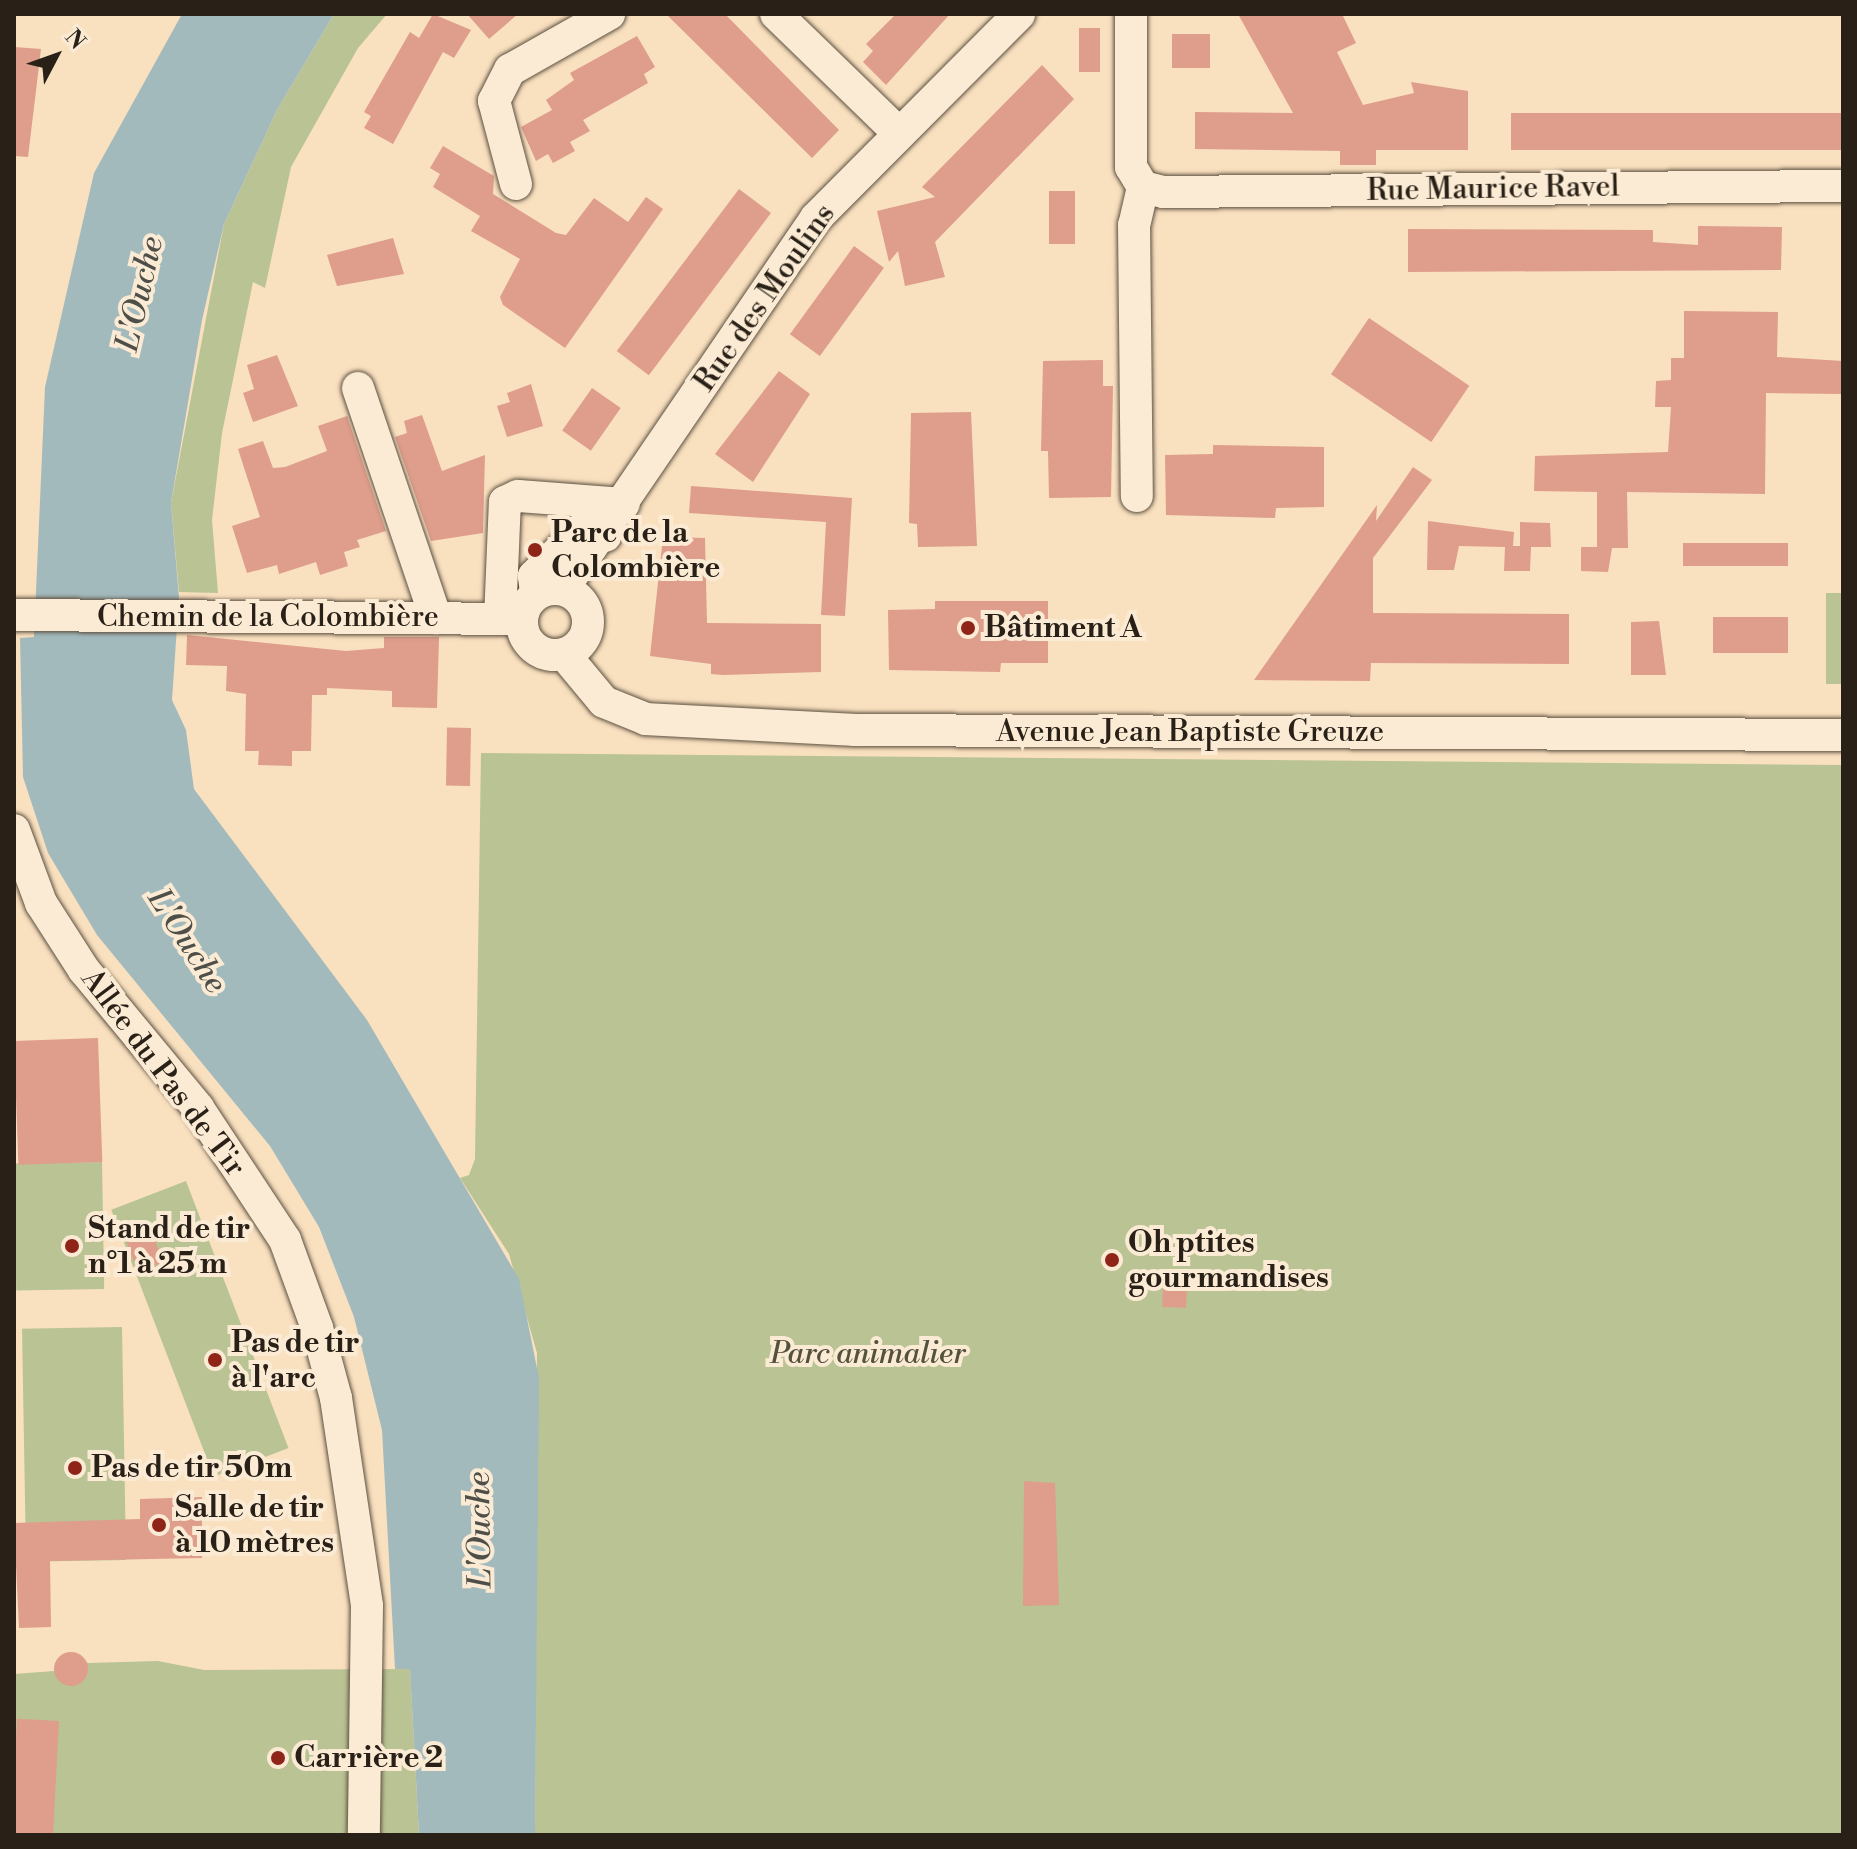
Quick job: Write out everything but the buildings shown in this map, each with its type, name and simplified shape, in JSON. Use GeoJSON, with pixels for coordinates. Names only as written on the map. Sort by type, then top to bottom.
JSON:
{"type":"FeatureCollection","features":[{"type":"Feature","properties":{"kind":"street"},"geometry":{"type":"LineString","coordinates":[[516,184],[494,101],[510,70],[609,14]]}},
{"type":"Feature","properties":{"kind":"street"},"geometry":{"type":"LineString","coordinates":[[776,14],[899,133]]}},
{"type":"Feature","properties":{"kind":"street","name":"Rue des Moulins"},"geometry":{"type":"LineString","coordinates":[[530,605],[605,536],[816,218],[1019,14]]}},
{"type":"Feature","properties":{"kind":"street"},"geometry":{"type":"LineString","coordinates":[[1131,14],[1131,167],[1143,187],[1134,225],[1137,496]]}},
{"type":"Feature","properties":{"kind":"street","name":"Rue Maurice Ravel"},"geometry":{"type":"LineString","coordinates":[[1143,187],[1163,192],[1843,186]]}},
{"type":"Feature","properties":{"kind":"street"},"geometry":{"type":"LineString","coordinates":[[358,388],[436,618]]}},
{"type":"Feature","properties":{"kind":"street"},"geometry":{"type":"LineString","coordinates":[[564,654],[530,645],[530,605],[505,502],[518,496],[624,504]]}},
{"type":"Feature","properties":{"kind":"street","name":"Rue des Moulins"},"geometry":{"type":"LineString","coordinates":[[564,654],[584,638],[605,536]]}},
{"type":"Feature","properties":{"kind":"street"},"geometry":{"type":"LineString","coordinates":[[530,605],[587,613]]}},
{"type":"Feature","properties":{"kind":"street","name":"Chemin de la Colombière"},"geometry":{"type":"LineString","coordinates":[[14,615],[436,618],[530,605]]}},
{"type":"Feature","properties":{"kind":"street","name":"Avenue Jean Baptiste Greuze"},"geometry":{"type":"LineString","coordinates":[[564,654],[604,702],[646,719],[855,730],[1843,735]]}},
{"type":"Feature","properties":{"kind":"street","name":"Allée du Pas de Tir"},"geometry":{"type":"LineString","coordinates":[[14,830],[41,903],[84,970],[198,1108],[285,1240],[336,1398],[367,1606],[364,1646],[364,1835]]}},
{"type":"Feature","properties":{"kind":"green space"},"geometry":{"type":"Polygon","coordinates":[[[334,14],[387,14],[358,48],[291,167],[265,288],[253,282],[222,433],[212,520],[218,593],[179,592],[171,503],[224,224],[277,110],[334,14]]]}},
{"type":"Feature","properties":{"kind":"green space"},"geometry":{"type":"Polygon","coordinates":[[[1826,593],[1843,593],[1843,684],[1826,684],[1826,593]]]}},
{"type":"Feature","properties":{"kind":"green space","name":"Parc animalier"},"geometry":{"type":"Polygon","coordinates":[[[481,753],[1843,765],[1843,1835],[535,1835],[537,1353],[509,1254],[460,1178],[469,1175],[475,1159],[481,753]]]}},
{"type":"Feature","properties":{"kind":"green space","name":"Stand de tir n°1 à 25 m"},"geometry":{"type":"Polygon","coordinates":[[[102,1162],[104,1289],[16,1291],[14,1164],[102,1162]]]}},
{"type":"Feature","properties":{"kind":"green space","name":"Pas de tir à l'arc"},"geometry":{"type":"Polygon","coordinates":[[[186,1181],[288,1448],[214,1477],[111,1210],[186,1181]]]}},
{"type":"Feature","properties":{"kind":"green space","name":"Pas de tir 50m"},"geometry":{"type":"Polygon","coordinates":[[[122,1327],[126,1560],[26,1562],[22,1329],[122,1327]]]}},
{"type":"Feature","properties":{"kind":"green space"},"geometry":{"type":"Polygon","coordinates":[[[70,1652],[88,1663],[158,1661],[204,1670],[410,1669],[419,1835],[14,1835],[14,1674],[54,1671],[70,1652]]]}},
{"type":"Feature","properties":{"kind":"water","name":"L'Ouche"},"geometry":{"type":"Polygon","coordinates":[[[182,14],[334,14],[277,110],[224,224],[202,320],[171,503],[179,597],[172,700],[186,730],[194,789],[367,1020],[519,1279],[539,1378],[535,1835],[419,1835],[410,1669],[395,1669],[382,1430],[354,1317],[319,1227],[270,1146],[97,935],[48,853],[23,777],[20,638],[34,637],[45,387],[94,173],[182,14]]]}},
{"type":"Feature","properties":{"kind":"place","name":"Parc de la Colombière"},"geometry":{"type":"Point","coordinates":[535,550]}},
{"type":"Feature","properties":{"kind":"place","name":"Bâtiment A"},"geometry":{"type":"Point","coordinates":[968,628]}},
{"type":"Feature","properties":{"kind":"place","name":"Stand de tir n°1 à 25 m"},"geometry":{"type":"Point","coordinates":[72,1246]}},
{"type":"Feature","properties":{"kind":"place","name":"Oh ptites gourmandises"},"geometry":{"type":"Point","coordinates":[1112,1260]}},
{"type":"Feature","properties":{"kind":"place","name":"Pas de tir à l'arc"},"geometry":{"type":"Point","coordinates":[215,1360]}},
{"type":"Feature","properties":{"kind":"place","name":"Pas de tir 50m"},"geometry":{"type":"Point","coordinates":[75,1468]}},
{"type":"Feature","properties":{"kind":"place","name":"Salle de tir à 10 mètres"},"geometry":{"type":"Point","coordinates":[159,1525]}},
{"type":"Feature","properties":{"kind":"place","name":"Carrière 2"},"geometry":{"type":"Point","coordinates":[278,1758]}}]}
